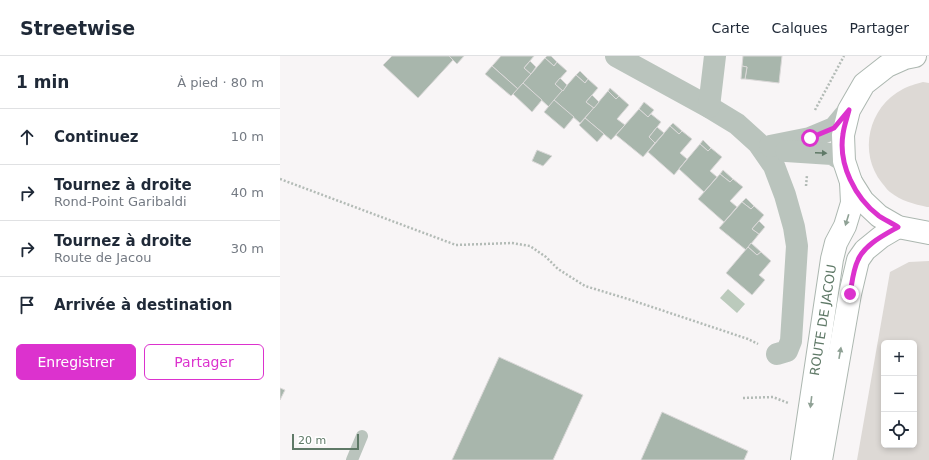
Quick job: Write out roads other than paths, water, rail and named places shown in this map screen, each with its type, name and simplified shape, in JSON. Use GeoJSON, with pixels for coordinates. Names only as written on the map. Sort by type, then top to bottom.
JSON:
{"type":"FeatureCollection","features":[{"type":"Feature","properties":{"kind":"main road"},"geometry":{"type":"LineString","coordinates":[[915,56],[890,61],[864,84],[849,110],[843,135],[844,161],[851,182],[863,200],[879,216],[898,227],[929,233]]}},
{"type":"Feature","properties":{"kind":"main road","name":"ROUTE DE JACOU"},"geometry":{"type":"LineString","coordinates":[[802,460],[832,259],[836,243],[845,226],[852,203],[851,182]]}},
{"type":"Feature","properties":{"kind":"main road","name":"ROUTE DE JACOU"},"geometry":{"type":"LineString","coordinates":[[821,460],[850,294],[858,260],[865,250],[881,237],[898,227]]}},
{"type":"Feature","properties":{"kind":"street"},"geometry":{"type":"LineString","coordinates":[[616,56],[709,107],[737,124],[764,145],[780,151],[832,154],[844,161]]}},
{"type":"Feature","properties":{"kind":"street"},"geometry":{"type":"LineString","coordinates":[[709,107],[716,56]]}},
{"type":"Feature","properties":{"kind":"street"},"geometry":{"type":"LineString","coordinates":[[764,145],[810,138],[834,128],[849,110]]}},
{"type":"Feature","properties":{"kind":"street"},"geometry":{"type":"LineString","coordinates":[[764,145],[785,195],[794,227],[797,246],[791,341],[787,351],[777,354]]}},
{"type":"Feature","properties":{"kind":"lane"},"geometry":{"type":"LineString","coordinates":[[352,460],[362,436]]}}]}
